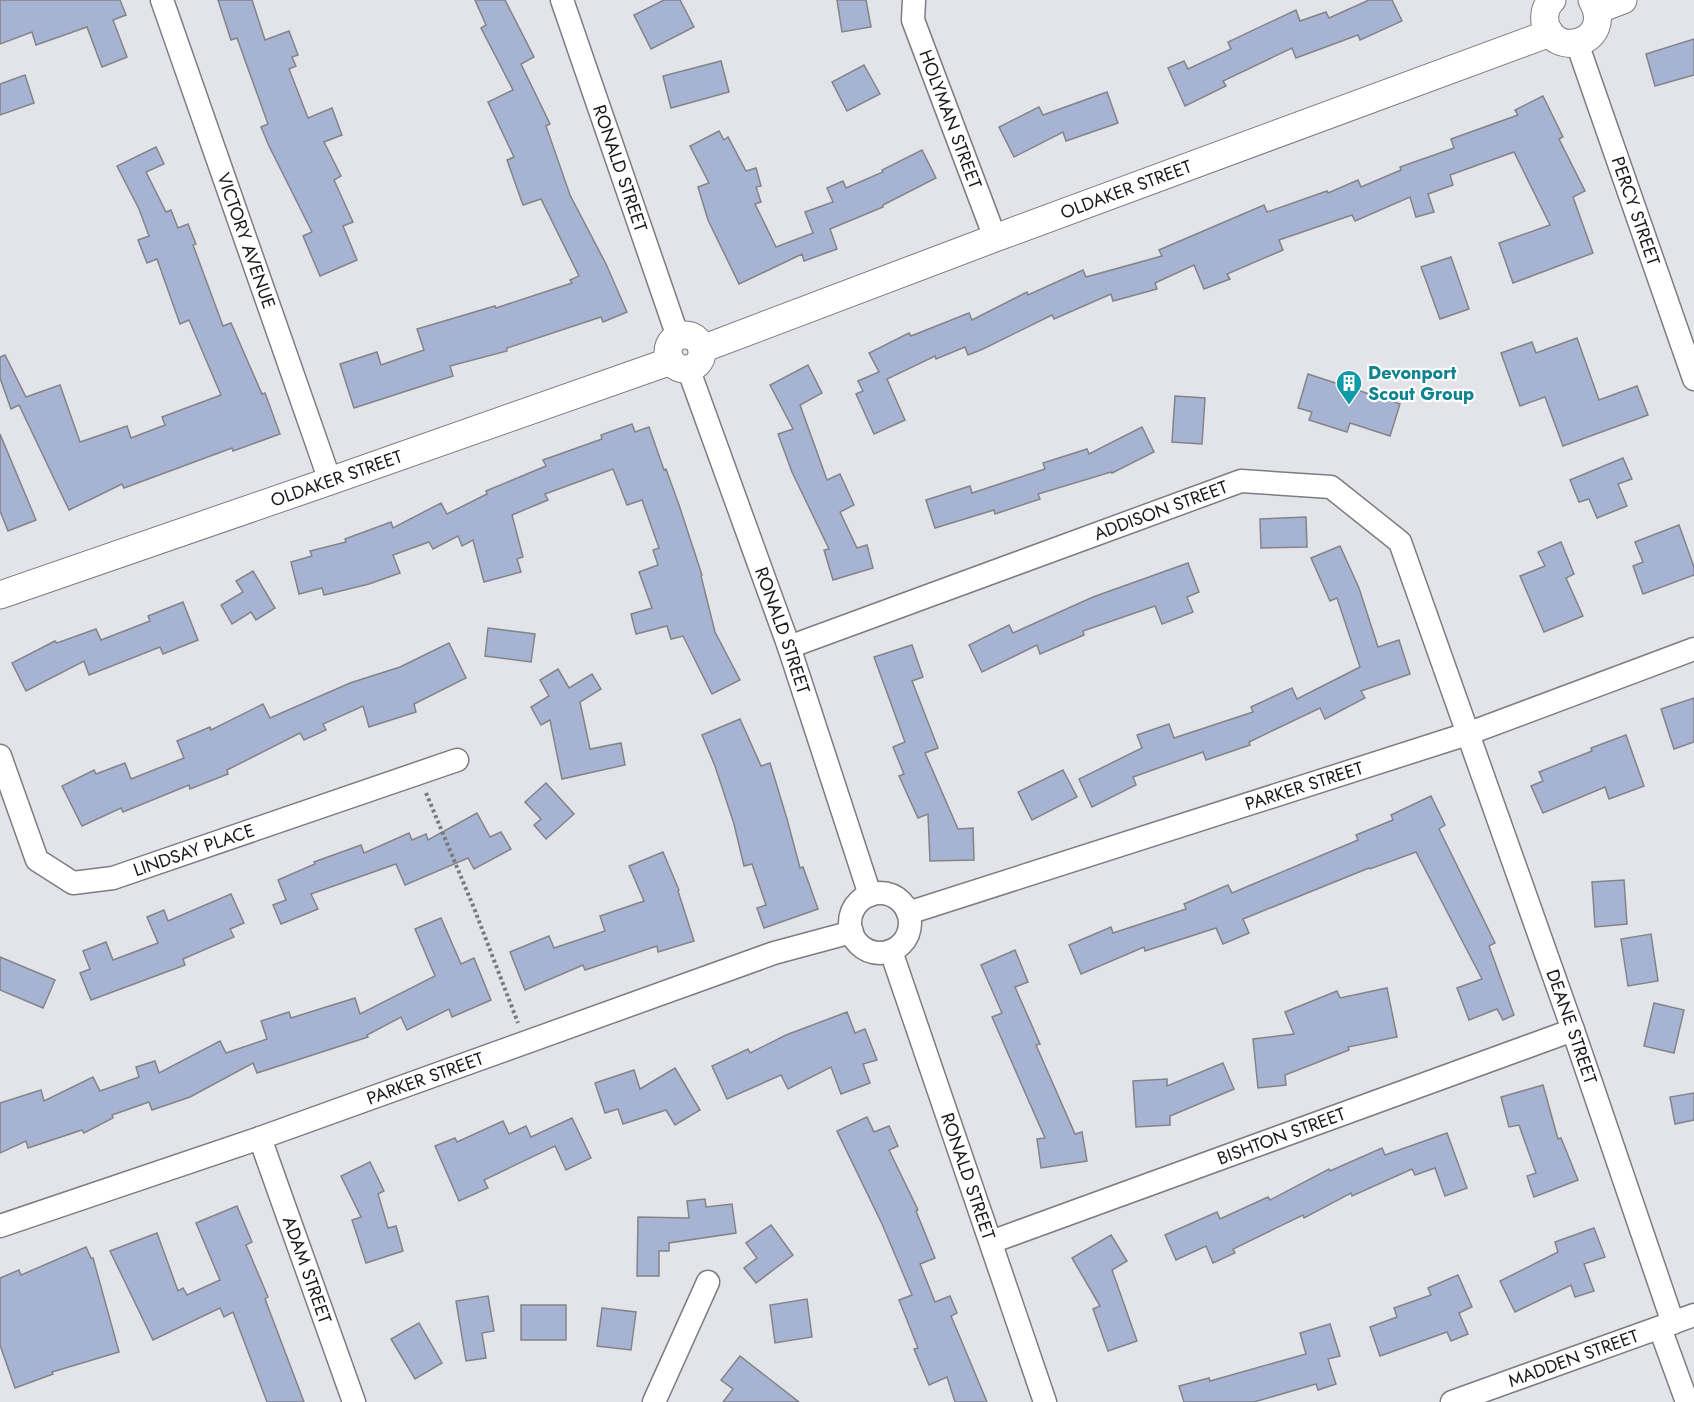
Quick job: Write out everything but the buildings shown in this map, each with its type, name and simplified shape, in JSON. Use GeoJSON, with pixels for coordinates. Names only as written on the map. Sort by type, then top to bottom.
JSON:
{"type":"FeatureCollection","features":[{"type":"Feature","properties":{"kind":"street","name":"VICTORY AVENUE"},"geometry":{"type":"LineString","coordinates":[[162,0],[330,481]]}},
{"type":"Feature","properties":{"kind":"street","name":"RONALD STREET"},"geometry":{"type":"LineString","coordinates":[[562,0],[789,647],[870,895]]}},
{"type":"Feature","properties":{"kind":"street","name":"HOLYMAN STREET"},"geometry":{"type":"LineString","coordinates":[[914,0],[913,20],[995,238]]}},
{"type":"Feature","properties":{"kind":"street"},"geometry":{"type":"LineString","coordinates":[[1552,0],[1545,12],[1545,20],[1550,33],[1568,44],[1577,43],[1592,34],[1598,19],[1594,5],[1623,0]]}},
{"type":"Feature","properties":{"kind":"street","name":"OLDAKER STREET"},"geometry":{"type":"LineString","coordinates":[[0,595],[330,481],[685,354],[1550,33]]}},
{"type":"Feature","properties":{"kind":"street","name":"PERCY STREET"},"geometry":{"type":"LineString","coordinates":[[1577,43],[1694,379]]}},
{"type":"Feature","properties":{"kind":"street","name":"ADDISON STREET"},"geometry":{"type":"LineString","coordinates":[[789,647],[1241,481],[1331,487],[1400,542],[1467,734]]}},
{"type":"Feature","properties":{"kind":"street","name":"PARKER STREET"},"geometry":{"type":"LineString","coordinates":[[908,913],[1467,734],[1694,649]]}},
{"type":"Feature","properties":{"kind":"street","name":"DEANE STREET"},"geometry":{"type":"LineString","coordinates":[[1467,734],[1676,1322],[1687,1402]]}},
{"type":"Feature","properties":{"kind":"street","name":"LINDSAY PLACE"},"geometry":{"type":"LineString","coordinates":[[0,756],[37,860],[73,884],[113,878],[457,760]]}},
{"type":"Feature","properties":{"kind":"street"},"geometry":{"type":"LineString","coordinates":[[889,894],[897,898],[908,913],[910,922],[905,940],[891,951],[881,953],[862,947],[852,932],[850,923],[852,914],[856,906],[870,895],[889,894]]}},
{"type":"Feature","properties":{"kind":"street","name":"PARKER STREET"},"geometry":{"type":"LineString","coordinates":[[0,1226],[260,1138],[774,953],[852,932]]}},
{"type":"Feature","properties":{"kind":"street","name":"RONALD STREET"},"geometry":{"type":"LineString","coordinates":[[891,951],[1046,1402]]}},
{"type":"Feature","properties":{"kind":"street","name":"BISHTON STREET"},"geometry":{"type":"LineString","coordinates":[[991,1242],[1573,1030]]}},
{"type":"Feature","properties":{"kind":"street","name":"ADAM STREET"},"geometry":{"type":"LineString","coordinates":[[260,1138],[354,1402]]}},
{"type":"Feature","properties":{"kind":"street"},"geometry":{"type":"LineString","coordinates":[[654,1402],[708,1282]]}},
{"type":"Feature","properties":{"kind":"street","name":"MADDEN STREET"},"geometry":{"type":"LineString","coordinates":[[1452,1402],[1676,1322]]}},
{"type":"Feature","properties":{"kind":"path"},"geometry":{"type":"LineString","coordinates":[[418,774],[474,908],[526,1043]]}},
{"type":"Feature","properties":{"kind":"place","name":"Devonport Scout Group"},"geometry":{"type":"Point","coordinates":[1349,406]}}]}
